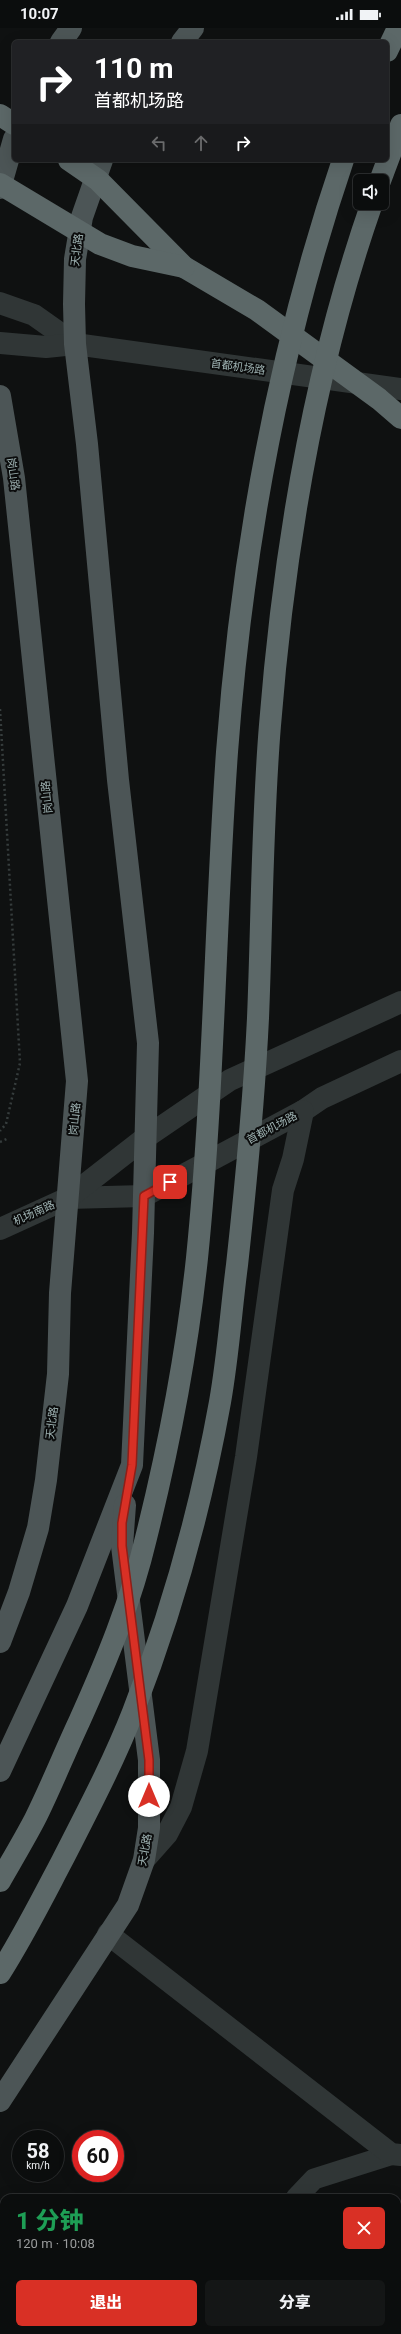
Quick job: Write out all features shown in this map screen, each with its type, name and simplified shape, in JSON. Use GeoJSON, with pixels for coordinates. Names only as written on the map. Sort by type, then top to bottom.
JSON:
{"type":"FeatureCollection","features":[{"type":"Feature","properties":{"kind":"highway"},"geometry":{"type":"LineString","coordinates":[[389,47],[398,28]]}},
{"type":"Feature","properties":{"kind":"highway"},"geometry":{"type":"LineString","coordinates":[[0,115],[12,123]]}},
{"type":"Feature","properties":{"kind":"highway"},"geometry":{"type":"LineString","coordinates":[[389,157],[401,125]]}},
{"type":"Feature","properties":{"kind":"highway"},"geometry":{"type":"LineString","coordinates":[[72,162],[98,180],[184,267],[257,310],[379,399],[401,418]]}},
{"type":"Feature","properties":{"kind":"highway"},"geometry":{"type":"LineString","coordinates":[[0,1881],[34,1820],[95,1687],[122,1620],[146,1541],[180,1380],[196,1262],[206,1161],[214,970],[227,749],[241,612],[258,497],[284,363],[319,231],[342,162]]}},
{"type":"Feature","properties":{"kind":"highway"},"geometry":{"type":"LineString","coordinates":[[383,174],[387,162]]}},
{"type":"Feature","properties":{"kind":"highway"},"geometry":{"type":"LineString","coordinates":[[0,184],[100,244],[132,256],[184,267]]}},
{"type":"Feature","properties":{"kind":"highway"},"geometry":{"type":"LineString","coordinates":[[0,1973],[21,1939],[106,1776],[132,1714],[161,1635],[186,1552],[220,1400],[252,1124],[258,1017],[262,868],[270,727],[279,626],[308,434],[352,259],[370,210]]}},
{"type":"Feature","properties":{"kind":"main road"},"geometry":{"type":"LineString","coordinates":[[62,40],[71,28]]}},
{"type":"Feature","properties":{"kind":"main road"},"geometry":{"type":"LineString","coordinates":[[184,40],[193,28]]}},
{"type":"Feature","properties":{"kind":"main road"},"geometry":{"type":"LineString","coordinates":[[0,188],[12,146]]}},
{"type":"Feature","properties":{"kind":"main road","name":"天北路"},"geometry":{"type":"LineString","coordinates":[[75,344],[75,259],[82,217],[101,162]]}},
{"type":"Feature","properties":{"kind":"main road"},"geometry":{"type":"LineString","coordinates":[[75,344],[87,444],[119,788],[148,1043],[145,1138]]}},
{"type":"Feature","properties":{"kind":"main road","name":"岗山路"},"geometry":{"type":"LineString","coordinates":[[0,396],[14,478],[77,1080],[68,1198]]}},
{"type":"Feature","properties":{"kind":"main road","name":"天北路"},"geometry":{"type":"LineString","coordinates":[[0,2101],[128,1905],[144,1860],[148,1828],[149,1760],[122,1546],[122,1523],[132,1465],[144,1196],[145,1138]]}},
{"type":"Feature","properties":{"kind":"main road","name":"天北路"},"geometry":{"type":"LineString","coordinates":[[0,1642],[19,1592],[38,1528],[46,1480],[58,1374],[60,1293],[68,1198]]}},
{"type":"Feature","properties":{"kind":"main road","name":"天北路"},"geometry":{"type":"LineString","coordinates":[[0,1771],[77,1606],[132,1465]]}},
{"type":"Feature","properties":{"kind":"street","name":"首都机场路"},"geometry":{"type":"LineString","coordinates":[[0,303],[34,315],[75,344]]}},
{"type":"Feature","properties":{"kind":"street","name":"首都机场路"},"geometry":{"type":"LineString","coordinates":[[0,343],[46,347],[75,344],[401,389]]}},
{"type":"Feature","properties":{"kind":"street"},"geometry":{"type":"LineString","coordinates":[[68,1198],[145,1138],[230,1080],[401,1002]]}},
{"type":"Feature","properties":{"kind":"street","name":"首都机场路"},"geometry":{"type":"LineString","coordinates":[[144,1196],[303,1111],[322,1098],[401,1061]]}},
{"type":"Feature","properties":{"kind":"street"},"geometry":{"type":"LineString","coordinates":[[144,1860],[167,1834],[181,1807],[197,1750],[246,1457],[283,1190],[294,1159],[303,1111]]}},
{"type":"Feature","properties":{"kind":"street"},"geometry":{"type":"LineString","coordinates":[[68,1198],[144,1196]]}},
{"type":"Feature","properties":{"kind":"street","name":"机场南路"},"geometry":{"type":"LineString","coordinates":[[0,1229],[68,1198]]}},
{"type":"Feature","properties":{"kind":"street"},"geometry":{"type":"LineString","coordinates":[[108,1934],[397,2155]]}},
{"type":"Feature","properties":{"kind":"lane"},"geometry":{"type":"LineString","coordinates":[[300,2194],[314,2180],[397,2155]]}},
{"type":"Feature","properties":{"kind":"path"},"geometry":{"type":"LineString","coordinates":[[0,709],[20,1063],[6,1124],[0,1131]]}},
{"type":"Feature","properties":{"kind":"path"},"geometry":{"type":"LineString","coordinates":[[0,1142],[9,1138]]}},
{"type":"Feature","properties":{"kind":"route"},"geometry":{"type":"LineString","coordinates":[[149,1796],[149,1760],[124,1568],[122,1523],[132,1465],[144,1196],[170,1182]]}}]}
